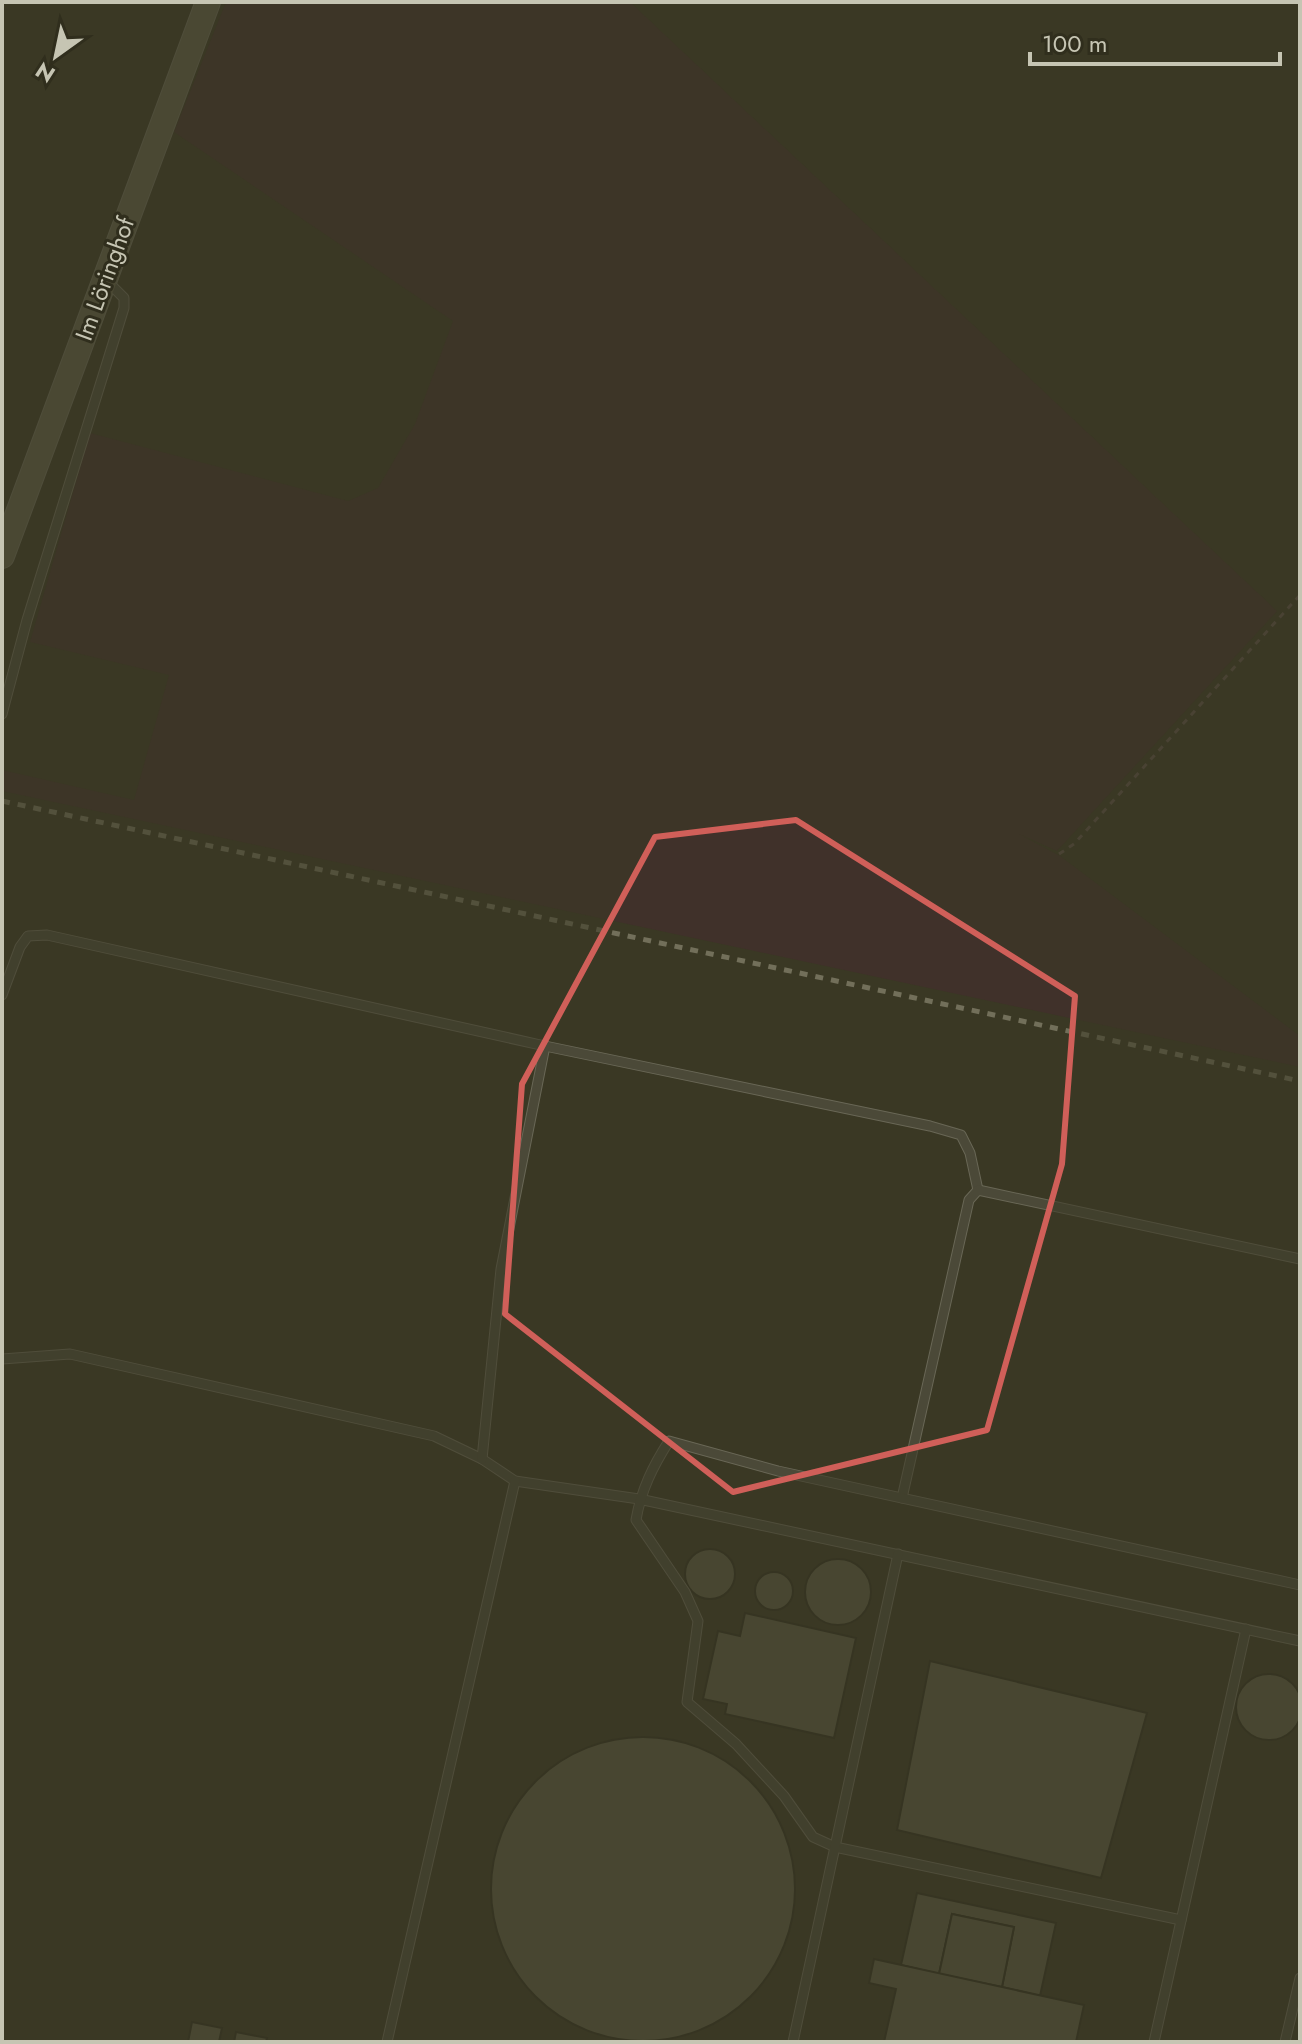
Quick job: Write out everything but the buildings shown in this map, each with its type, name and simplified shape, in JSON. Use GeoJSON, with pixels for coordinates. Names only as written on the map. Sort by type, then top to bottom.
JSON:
{"type":"FeatureCollection","features":[{"type":"Feature","properties":{"kind":"street","name":"Im Löringhof"},"geometry":{"type":"LineString","coordinates":[[2,556],[208,2]]}},
{"type":"Feature","properties":{"kind":"lane"},"geometry":{"type":"LineString","coordinates":[[2,714],[27,620],[124,308],[124,298],[105,280]]}},
{"type":"Feature","properties":{"kind":"lane"},"geometry":{"type":"LineString","coordinates":[[2,995],[20,947],[28,936],[47,935],[545,1046],[930,1126],[961,1135],[970,1153],[978,1190]]}},
{"type":"Feature","properties":{"kind":"lane"},"geometry":{"type":"LineString","coordinates":[[482,1459],[501,1269],[545,1046]]}},
{"type":"Feature","properties":{"kind":"lane"},"geometry":{"type":"LineString","coordinates":[[978,1190],[1300,1259]]}},
{"type":"Feature","properties":{"kind":"lane"},"geometry":{"type":"LineString","coordinates":[[902,1498],[969,1200],[978,1190]]}},
{"type":"Feature","properties":{"kind":"lane"},"geometry":{"type":"LineString","coordinates":[[2,1359],[70,1354],[434,1436],[482,1459],[515,1481],[639,1499],[1300,1641]]}},
{"type":"Feature","properties":{"kind":"lane"},"geometry":{"type":"LineString","coordinates":[[1181,1920],[835,1847],[813,1837],[784,1796],[736,1744],[687,1702],[698,1621],[685,1592],[636,1520],[639,1499],[669,1441],[778,1471],[1300,1585]]}},
{"type":"Feature","properties":{"kind":"lane"},"geometry":{"type":"LineString","coordinates":[[387,2042],[515,1481]]}},
{"type":"Feature","properties":{"kind":"lane"},"geometry":{"type":"LineString","coordinates":[[793,2042],[898,1554]]}},
{"type":"Feature","properties":{"kind":"lane"},"geometry":{"type":"LineString","coordinates":[[1154,2042],[1246,1629]]}},
{"type":"Feature","properties":{"kind":"lane"},"geometry":{"type":"LineString","coordinates":[[1285,2042],[1300,1978]]}},
{"type":"Feature","properties":{"kind":"path"},"geometry":{"type":"LineString","coordinates":[[1059,854],[1074,844],[1300,595]]}},
{"type":"Feature","properties":{"kind":"highlighted area"},"geometry":{"type":"Polygon","coordinates":[[[796,820],[1075,996],[1062,1164],[987,1430],[733,1492],[505,1314],[522,1084],[655,837],[796,820]]]}},
{"type":"Feature","properties":{"kind":"shaded area"},"geometry":{"type":"Polygon","coordinates":[[[226,2],[630,2],[1277,611],[1057,851],[1019,834],[1060,856],[1300,1036],[1300,1067],[2,791],[2,770],[134,800],[169,675],[30,642],[90,433],[348,501],[378,488],[415,424],[453,321],[174,132],[226,2]]]}},
{"type":"Feature","properties":{"kind":"railway"},"geometry":{"type":"LineString","coordinates":[[2,801],[1300,1081]]}}]}
